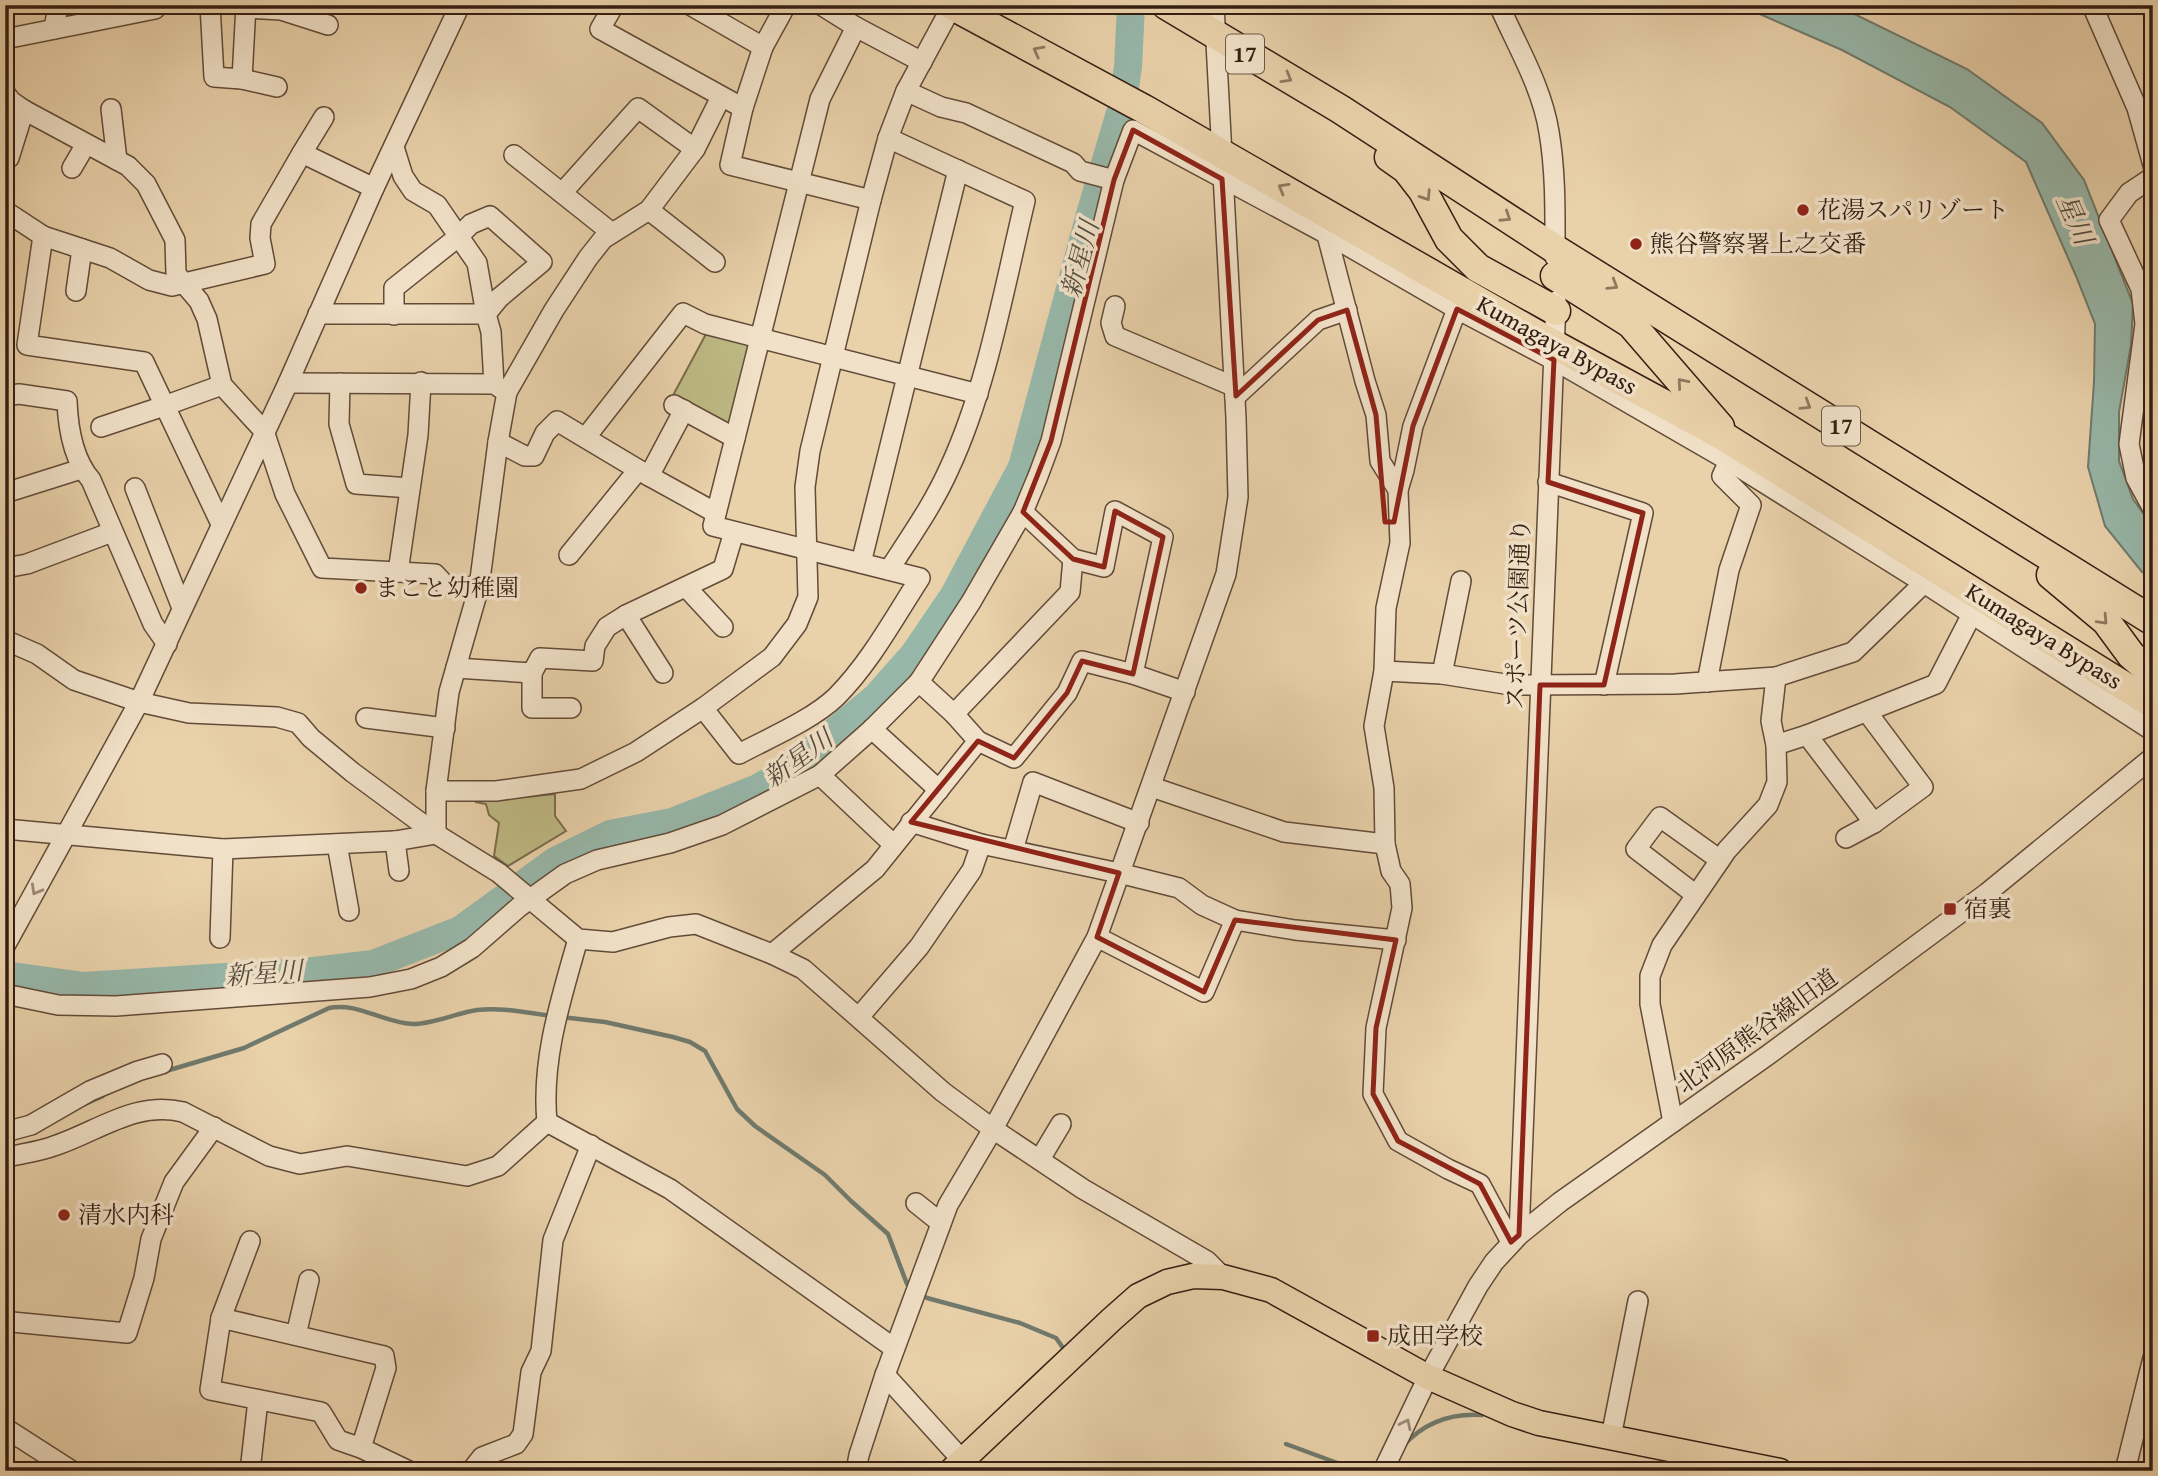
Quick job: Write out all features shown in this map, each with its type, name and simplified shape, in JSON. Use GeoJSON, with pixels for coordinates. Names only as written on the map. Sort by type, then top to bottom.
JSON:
{"type":"FeatureCollection","features":[{"type":"Feature","properties":{"kind":"highway","name":"17"},"geometry":{"type":"LineString","coordinates":[[1166,5],[1326,100],[1555,263],[1999,525],[2153,621]]}},
{"type":"Feature","properties":{"kind":"highway","name":"Kumagaya Bypass"},"geometry":{"type":"LineString","coordinates":[[952,6],[1144,108],[1222,166],[1726,449],[2153,704]]}},
{"type":"Feature","properties":{"kind":"highway"},"geometry":{"type":"LineString","coordinates":[[1326,100],[1333,118],[1406,169],[1423,191],[1449,239],[1478,268],[1556,311]]}},
{"type":"Feature","properties":{"kind":"highway"},"geometry":{"type":"LineString","coordinates":[[1555,263],[1632,324],[1719,423],[1726,449]]}},
{"type":"Feature","properties":{"kind":"highway"},"geometry":{"type":"LineString","coordinates":[[1999,525],[2021,552],[2106,621],[2131,655],[2153,674]]}},
{"type":"Feature","properties":{"kind":"main road"},"geometry":{"type":"LineString","coordinates":[[957,1467],[1138,1296],[1167,1282],[1193,1276],[1223,1276],[1271,1290],[1428,1377],[1539,1423],[1780,1471]]}},
{"type":"Feature","properties":{"kind":"street"},"geometry":{"type":"LineString","coordinates":[[54,29],[58,5]]}},
{"type":"Feature","properties":{"kind":"street"},"geometry":{"type":"LineString","coordinates":[[5,39],[155,9],[154,5]]}},
{"type":"Feature","properties":{"kind":"street"},"geometry":{"type":"LineString","coordinates":[[210,5],[214,78],[242,79],[277,87]]}},
{"type":"Feature","properties":{"kind":"street"},"geometry":{"type":"LineString","coordinates":[[5,946],[139,702],[460,5]]}},
{"type":"Feature","properties":{"kind":"street"},"geometry":{"type":"LineString","coordinates":[[614,5],[600,29],[743,108]]}},
{"type":"Feature","properties":{"kind":"street"},"geometry":{"type":"LineString","coordinates":[[690,5],[763,47]]}},
{"type":"Feature","properties":{"kind":"street"},"geometry":{"type":"LineString","coordinates":[[786,5],[763,47],[743,108],[730,165],[871,200]]}},
{"type":"Feature","properties":{"kind":"street"},"geometry":{"type":"LineString","coordinates":[[821,5],[922,62]]}},
{"type":"Feature","properties":{"kind":"street","name":"スポーツ公園通り"},"geometry":{"type":"LineString","coordinates":[[1499,5],[1539,95],[1549,130],[1554,176],[1556,311],[1515,1238]]}},
{"type":"Feature","properties":{"kind":"street"},"geometry":{"type":"LineString","coordinates":[[2092,5],[2137,108],[2153,165]]}},
{"type":"Feature","properties":{"kind":"street"},"geometry":{"type":"LineString","coordinates":[[436,791],[496,791],[581,779],[636,752],[703,708],[772,657],[797,624],[808,597],[805,487],[810,451],[871,200],[887,138],[906,91],[952,6]]}},
{"type":"Feature","properties":{"kind":"street"},"geometry":{"type":"LineString","coordinates":[[856,1471],[894,1348],[948,1205],[993,1129],[1097,936],[1226,575],[1238,497],[1235,392],[1213,6]]}},
{"type":"Feature","properties":{"kind":"street"},"geometry":{"type":"LineString","coordinates":[[242,79],[246,7],[282,10],[328,25]]}},
{"type":"Feature","properties":{"kind":"street"},"geometry":{"type":"LineString","coordinates":[[703,708],[739,754],[800,722],[835,697],[869,657],[920,578],[713,526],[820,99],[856,27]]}},
{"type":"Feature","properties":{"kind":"street"},"geometry":{"type":"LineString","coordinates":[[906,91],[941,107],[966,113],[1073,163],[1080,171],[1114,179]]}},
{"type":"Feature","properties":{"kind":"street"},"geometry":{"type":"LineString","coordinates":[[5,93],[11,102],[24,110],[128,166],[146,184],[175,240],[176,274],[199,302],[207,319],[222,385],[264,431],[285,494],[322,568],[435,575],[446,586],[479,587]]}},
{"type":"Feature","properties":{"kind":"street"},"geometry":{"type":"LineString","coordinates":[[501,388],[603,239],[649,210],[695,149],[721,97]]}},
{"type":"Feature","properties":{"kind":"street"},"geometry":{"type":"LineString","coordinates":[[111,108],[117,160]]}},
{"type":"Feature","properties":{"kind":"street"},"geometry":{"type":"LineString","coordinates":[[562,193],[638,108],[695,149]]}},
{"type":"Feature","properties":{"kind":"street"},"geometry":{"type":"LineString","coordinates":[[5,157],[9,158],[24,110]]}},
{"type":"Feature","properties":{"kind":"street"},"geometry":{"type":"LineString","coordinates":[[5,211],[43,236],[110,258],[149,280],[172,286],[265,264],[260,238],[261,224],[324,117]]}},
{"type":"Feature","properties":{"kind":"street"},"geometry":{"type":"LineString","coordinates":[[5,994],[58,1005],[116,1006],[370,987],[411,979],[441,967],[472,948],[519,907],[565,874],[597,860],[670,843],[722,825],[820,775],[919,682],[971,602],[1023,512],[1051,441],[1114,179],[1133,130],[1222,166],[1327,235],[1457,309],[1554,352]]}},
{"type":"Feature","properties":{"kind":"street"},"geometry":{"type":"LineString","coordinates":[[887,138],[1025,201],[978,394],[950,468],[889,570]]}},
{"type":"Feature","properties":{"kind":"street"},"geometry":{"type":"LineString","coordinates":[[72,168],[86,144]]}},
{"type":"Feature","properties":{"kind":"street"},"geometry":{"type":"LineString","coordinates":[[394,147],[403,176],[413,191],[437,205],[477,263],[501,388],[498,442],[479,587],[449,692],[436,791],[436,834]]}},
{"type":"Feature","properties":{"kind":"street"},"geometry":{"type":"LineString","coordinates":[[302,153],[374,188]]}},
{"type":"Feature","properties":{"kind":"street"},"geometry":{"type":"LineString","coordinates":[[514,155],[612,233]]}},
{"type":"Feature","properties":{"kind":"street"},"geometry":{"type":"LineString","coordinates":[[861,563],[958,170]]}},
{"type":"Feature","properties":{"kind":"street"},"geometry":{"type":"LineString","coordinates":[[2153,177],[2129,193],[2109,220],[2141,289],[2146,324],[2129,444],[2136,478],[2153,509]]}},
{"type":"Feature","properties":{"kind":"street"},"geometry":{"type":"LineString","coordinates":[[649,210],[715,262]]}},
{"type":"Feature","properties":{"kind":"street"},"geometry":{"type":"LineString","coordinates":[[394,315],[394,288],[471,224],[490,216],[542,262],[499,298],[486,314]]}},
{"type":"Feature","properties":{"kind":"street"},"geometry":{"type":"LineString","coordinates":[[1327,235],[1376,415],[1380,461],[1398,489]]}},
{"type":"Feature","properties":{"kind":"street"},"geometry":{"type":"LineString","coordinates":[[43,236],[27,345],[144,362],[221,524]]}},
{"type":"Feature","properties":{"kind":"street"},"geometry":{"type":"LineString","coordinates":[[76,291],[82,249]]}},
{"type":"Feature","properties":{"kind":"street"},"geometry":{"type":"LineString","coordinates":[[1115,306],[1111,323],[1115,336],[1235,392]]}},
{"type":"Feature","properties":{"kind":"street"},"geometry":{"type":"LineString","coordinates":[[1457,309],[1413,426],[1398,489],[1400,543],[1387,608],[1384,671],[1374,726],[1384,788],[1385,844],[1391,871],[1400,884],[1402,908],[1376,1028],[1373,1094],[1398,1141],[1480,1184],[1515,1238]]}},
{"type":"Feature","properties":{"kind":"street"},"geometry":{"type":"LineString","coordinates":[[1235,392],[1318,320],[1347,310]]}},
{"type":"Feature","properties":{"kind":"street"},"geometry":{"type":"LineString","coordinates":[[586,437],[683,313],[705,324],[978,394]]}},
{"type":"Feature","properties":{"kind":"street"},"geometry":{"type":"LineString","coordinates":[[318,314],[486,314]]}},
{"type":"Feature","properties":{"kind":"street"},"geometry":{"type":"LineString","coordinates":[[288,383],[421,382],[501,388]]}},
{"type":"Feature","properties":{"kind":"street"},"geometry":{"type":"LineString","coordinates":[[398,572],[418,435],[421,382]]}},
{"type":"Feature","properties":{"kind":"street"},"geometry":{"type":"LineString","coordinates":[[340,383],[339,424],[356,484],[410,488]]}},
{"type":"Feature","properties":{"kind":"street"},"geometry":{"type":"LineString","coordinates":[[101,427],[222,385]]}},
{"type":"Feature","properties":{"kind":"street"},"geometry":{"type":"LineString","coordinates":[[5,397],[19,394],[67,401],[68,423],[81,469],[91,480],[153,624],[167,643]]}},
{"type":"Feature","properties":{"kind":"street"},"geometry":{"type":"LineString","coordinates":[[569,555],[644,473],[678,408],[735,438]]}},
{"type":"Feature","properties":{"kind":"street"},"geometry":{"type":"LineString","coordinates":[[498,442],[525,456],[534,456],[545,433],[557,421],[716,513]]}},
{"type":"Feature","properties":{"kind":"street"},"geometry":{"type":"LineString","coordinates":[[1707,682],[1729,570],[1751,505],[1722,476],[1726,449],[1924,583],[2153,731]]}},
{"type":"Feature","properties":{"kind":"street"},"geometry":{"type":"LineString","coordinates":[[5,493],[81,469]]}},
{"type":"Feature","properties":{"kind":"street"},"geometry":{"type":"LineString","coordinates":[[1548,482],[1643,513],[1604,685]]}},
{"type":"Feature","properties":{"kind":"street"},"geometry":{"type":"LineString","coordinates":[[135,488],[182,608]]}},
{"type":"Feature","properties":{"kind":"street"},"geometry":{"type":"LineString","coordinates":[[1023,512],[1073,559],[1104,567],[1115,511],[1163,537],[1133,674]]}},
{"type":"Feature","properties":{"kind":"street"},"geometry":{"type":"LineString","coordinates":[[571,708],[532,708],[532,673],[540,658],[593,662],[595,646],[607,627],[626,615],[723,569],[734,531]]}},
{"type":"Feature","properties":{"kind":"street"},"geometry":{"type":"LineString","coordinates":[[5,568],[27,564],[112,532]]}},
{"type":"Feature","properties":{"kind":"street"},"geometry":{"type":"LineString","coordinates":[[954,713],[1070,592],[1073,559]]}},
{"type":"Feature","properties":{"kind":"street"},"geometry":{"type":"LineString","coordinates":[[1442,674],[1461,581]]}},
{"type":"Feature","properties":{"kind":"street"},"geometry":{"type":"LineString","coordinates":[[1384,671],[1442,674],[1511,685],[1707,682],[1776,677],[1853,652],[1924,583]]}},
{"type":"Feature","properties":{"kind":"street"},"geometry":{"type":"LineString","coordinates":[[686,587],[723,627]]}},
{"type":"Feature","properties":{"kind":"street"},"geometry":{"type":"LineString","coordinates":[[1776,745],[1936,684],[1972,614]]}},
{"type":"Feature","properties":{"kind":"street"},"geometry":{"type":"LineString","coordinates":[[626,615],[663,673]]}},
{"type":"Feature","properties":{"kind":"street"},"geometry":{"type":"LineString","coordinates":[[5,640],[37,654],[74,680],[139,702],[189,713],[276,717],[298,723],[311,738],[352,772],[436,834],[499,873],[578,939],[612,942],[669,927],[696,924],[803,969],[943,1092],[993,1129],[1083,1189],[1207,1261],[1223,1276]]}},
{"type":"Feature","properties":{"kind":"street"},"geometry":{"type":"LineString","coordinates":[[919,682],[954,713],[978,741],[1014,758],[1067,692],[1083,661],[1133,674],[1185,692]]}},
{"type":"Feature","properties":{"kind":"street"},"geometry":{"type":"LineString","coordinates":[[456,667],[532,673]]}},
{"type":"Feature","properties":{"kind":"street"},"geometry":{"type":"LineString","coordinates":[[1673,1122],[1650,1004],[1650,976],[1662,945],[1720,860],[1768,804],[1777,782],[1776,745],[1771,721],[1776,677]]}},
{"type":"Feature","properties":{"kind":"street"},"geometry":{"type":"LineString","coordinates":[[1846,838],[1874,823],[1923,787],[1867,712]]}},
{"type":"Feature","properties":{"kind":"street"},"geometry":{"type":"LineString","coordinates":[[366,718],[445,728]]}},
{"type":"Feature","properties":{"kind":"street"},"geometry":{"type":"LineString","coordinates":[[872,729],[939,790]]}},
{"type":"Feature","properties":{"kind":"street"},"geometry":{"type":"LineString","coordinates":[[1807,735],[1874,823]]}},
{"type":"Feature","properties":{"kind":"street"},"geometry":{"type":"LineString","coordinates":[[772,954],[875,869],[978,741]]}},
{"type":"Feature","properties":{"kind":"street","name":"北河原熊谷線旧道"},"geometry":{"type":"LineString","coordinates":[[1383,1471],[1428,1377],[1478,1286],[1493,1262],[1515,1238],[1560,1202],[1768,1055],[1987,892],[2153,757]]}},
{"type":"Feature","properties":{"kind":"street"},"geometry":{"type":"LineString","coordinates":[[820,775],[894,845]]}},
{"type":"Feature","properties":{"kind":"street"},"geometry":{"type":"LineString","coordinates":[[1013,850],[1033,782],[1139,823]]}},
{"type":"Feature","properties":{"kind":"street"},"geometry":{"type":"LineString","coordinates":[[1152,787],[1284,832],[1385,844]]}},
{"type":"Feature","properties":{"kind":"street"},"geometry":{"type":"LineString","coordinates":[[1696,895],[1636,849],[1660,817],[1720,860]]}},
{"type":"Feature","properties":{"kind":"street"},"geometry":{"type":"LineString","coordinates":[[911,822],[981,844],[1179,888],[1202,905],[1235,920],[1295,930],[1396,940]]}},
{"type":"Feature","properties":{"kind":"street"},"geometry":{"type":"LineString","coordinates":[[5,830],[223,849],[395,841],[436,834]]}},
{"type":"Feature","properties":{"kind":"street"},"geometry":{"type":"LineString","coordinates":[[395,841],[399,871]]}},
{"type":"Feature","properties":{"kind":"street"},"geometry":{"type":"LineString","coordinates":[[337,844],[349,911]]}},
{"type":"Feature","properties":{"kind":"street"},"geometry":{"type":"LineString","coordinates":[[859,1017],[919,947],[972,870],[981,844]]}},
{"type":"Feature","properties":{"kind":"street"},"geometry":{"type":"LineString","coordinates":[[220,937],[223,849]]}},
{"type":"Feature","properties":{"kind":"street"},"geometry":{"type":"LineString","coordinates":[[1097,936],[1204,992],[1235,920]]}},
{"type":"Feature","properties":{"kind":"street"},"geometry":{"type":"LineString","coordinates":[[547,1122],[544,1096],[553,1031],[578,939]]}},
{"type":"Feature","properties":{"kind":"street"},"geometry":{"type":"LineString","coordinates":[[5,1132],[31,1125],[90,1091],[162,1064]]}},
{"type":"Feature","properties":{"kind":"street"},"geometry":{"type":"LineString","coordinates":[[5,1155],[12,1156],[54,1146],[108,1123],[152,1109],[169,1109],[183,1112],[269,1156],[300,1164],[347,1156],[467,1176],[498,1166],[547,1122]]}},
{"type":"Feature","properties":{"kind":"street"},"geometry":{"type":"LineString","coordinates":[[547,1122],[670,1189],[894,1348]]}},
{"type":"Feature","properties":{"kind":"street"},"geometry":{"type":"LineString","coordinates":[[1040,1160],[1061,1124]]}},
{"type":"Feature","properties":{"kind":"street"},"geometry":{"type":"LineString","coordinates":[[5,1323],[127,1333],[144,1278],[151,1239],[174,1182],[214,1127]]}},
{"type":"Feature","properties":{"kind":"street"},"geometry":{"type":"LineString","coordinates":[[471,1471],[482,1457],[516,1444],[523,1434],[531,1372],[541,1351],[553,1240],[592,1145]]}},
{"type":"Feature","properties":{"kind":"street"},"geometry":{"type":"LineString","coordinates":[[916,1203],[941,1223]]}},
{"type":"Feature","properties":{"kind":"street"},"geometry":{"type":"LineString","coordinates":[[250,1241],[221,1318],[210,1390],[321,1412],[338,1440],[365,1457],[409,1471]]}},
{"type":"Feature","properties":{"kind":"street"},"geometry":{"type":"LineString","coordinates":[[296,1335],[309,1280]]}},
{"type":"Feature","properties":{"kind":"street"},"geometry":{"type":"LineString","coordinates":[[1611,1437],[1639,1301]]}},
{"type":"Feature","properties":{"kind":"street"},"geometry":{"type":"LineString","coordinates":[[221,1318],[384,1356],[386,1368],[365,1457]]}},
{"type":"Feature","properties":{"kind":"street"},"geometry":{"type":"LineString","coordinates":[[2125,1471],[2153,1358]]}},
{"type":"Feature","properties":{"kind":"street"},"geometry":{"type":"LineString","coordinates":[[885,1375],[957,1467]]}},
{"type":"Feature","properties":{"kind":"street"},"geometry":{"type":"LineString","coordinates":[[250,1471],[258,1400]]}},
{"type":"Feature","properties":{"kind":"street"},"geometry":{"type":"LineString","coordinates":[[5,1428],[72,1471]]}},
{"type":"Feature","properties":{"kind":"highlighted area"},"geometry":{"type":"Polygon","coordinates":[[[1133,130],[1222,179],[1236,396],[1318,320],[1347,310],[1376,415],[1385,522],[1394,522],[1413,426],[1457,309],[1554,360],[1548,482],[1643,513],[1604,685],[1540,685],[1519,1235],[1511,1242],[1480,1184],[1398,1141],[1373,1094],[1376,1028],[1396,940],[1235,920],[1204,992],[1097,937],[1119,873],[911,822],[978,741],[1014,758],[1067,693],[1082,661],[1133,674],[1163,537],[1115,511],[1104,567],[1073,559],[1023,512],[1051,441],[1114,180],[1133,130]]]}},
{"type":"Feature","properties":{"kind":"shaded area"},"geometry":{"type":"Polygon","coordinates":[[[706,334],[751,344],[730,430],[671,399],[706,334]]]}},
{"type":"Feature","properties":{"kind":"shaded area"},"geometry":{"type":"Polygon","coordinates":[[[555,794],[555,816],[566,831],[508,866],[494,856],[499,823],[489,815],[486,804],[475,802],[555,794]]]}},
{"type":"Feature","properties":{"kind":"water","name":"星川"},"geometry":{"type":"Polygon","coordinates":[[[1739,5],[1836,5],[1967,69],[2042,123],[2084,180],[2133,304],[2131,345],[2119,412],[2119,461],[2133,499],[2153,527],[2153,579],[2142,572],[2105,526],[2088,467],[2095,324],[2026,162],[1950,107],[1842,50],[1739,5]]]}},
{"type":"Feature","properties":{"kind":"waterway"},"geometry":{"type":"LineString","coordinates":[[906,5],[910,5]]}},
{"type":"Feature","properties":{"kind":"waterway","name":"新星川"},"geometry":{"type":"LineString","coordinates":[[5,975],[84,986],[305,972],[373,964],[460,930],[555,861],[610,834],[672,822],[758,788],[789,769],[876,697],[914,654],[954,595],[1022,467],[1122,106],[1128,67],[1131,5]]}},
{"type":"Feature","properties":{"kind":"waterway"},"geometry":{"type":"LineString","coordinates":[[166,1071],[244,1048],[329,1008],[350,1008],[413,1024],[486,1009],[553,1016]]}},
{"type":"Feature","properties":{"kind":"waterway"},"geometry":{"type":"LineString","coordinates":[[561,1017],[605,1022],[673,1037],[690,1042],[705,1051],[737,1109],[755,1126],[825,1175],[888,1234],[907,1284],[911,1287]]}},
{"type":"Feature","properties":{"kind":"waterway"},"geometry":{"type":"LineString","coordinates":[[85,1104],[103,1096]]}},
{"type":"Feature","properties":{"kind":"waterway"},"geometry":{"type":"LineString","coordinates":[[921,1294],[927,1298],[1020,1323],[1056,1338],[1066,1352]]}},
{"type":"Feature","properties":{"kind":"waterway"},"geometry":{"type":"LineString","coordinates":[[1404,1445],[1421,1430],[1440,1421],[1460,1416],[1482,1415]]}},
{"type":"Feature","properties":{"kind":"waterway"},"geometry":{"type":"LineString","coordinates":[[1286,1444],[1359,1471]]}},
{"type":"Feature","properties":{"kind":"place","name":"花湯スパリゾート"},"geometry":{"type":"Point","coordinates":[1803,210]}},
{"type":"Feature","properties":{"kind":"place","name":"熊谷警察署上之交番"},"geometry":{"type":"Point","coordinates":[1636,244]}},
{"type":"Feature","properties":{"kind":"place","name":"まこと幼稚園"},"geometry":{"type":"Point","coordinates":[361,588]}},
{"type":"Feature","properties":{"kind":"place","name":"宿裏"},"geometry":{"type":"Point","coordinates":[1950,909]}},
{"type":"Feature","properties":{"kind":"place","name":"清水内科"},"geometry":{"type":"Point","coordinates":[64,1215]}},
{"type":"Feature","properties":{"kind":"place","name":"成田学校"},"geometry":{"type":"Point","coordinates":[1373,1336]}}]}
